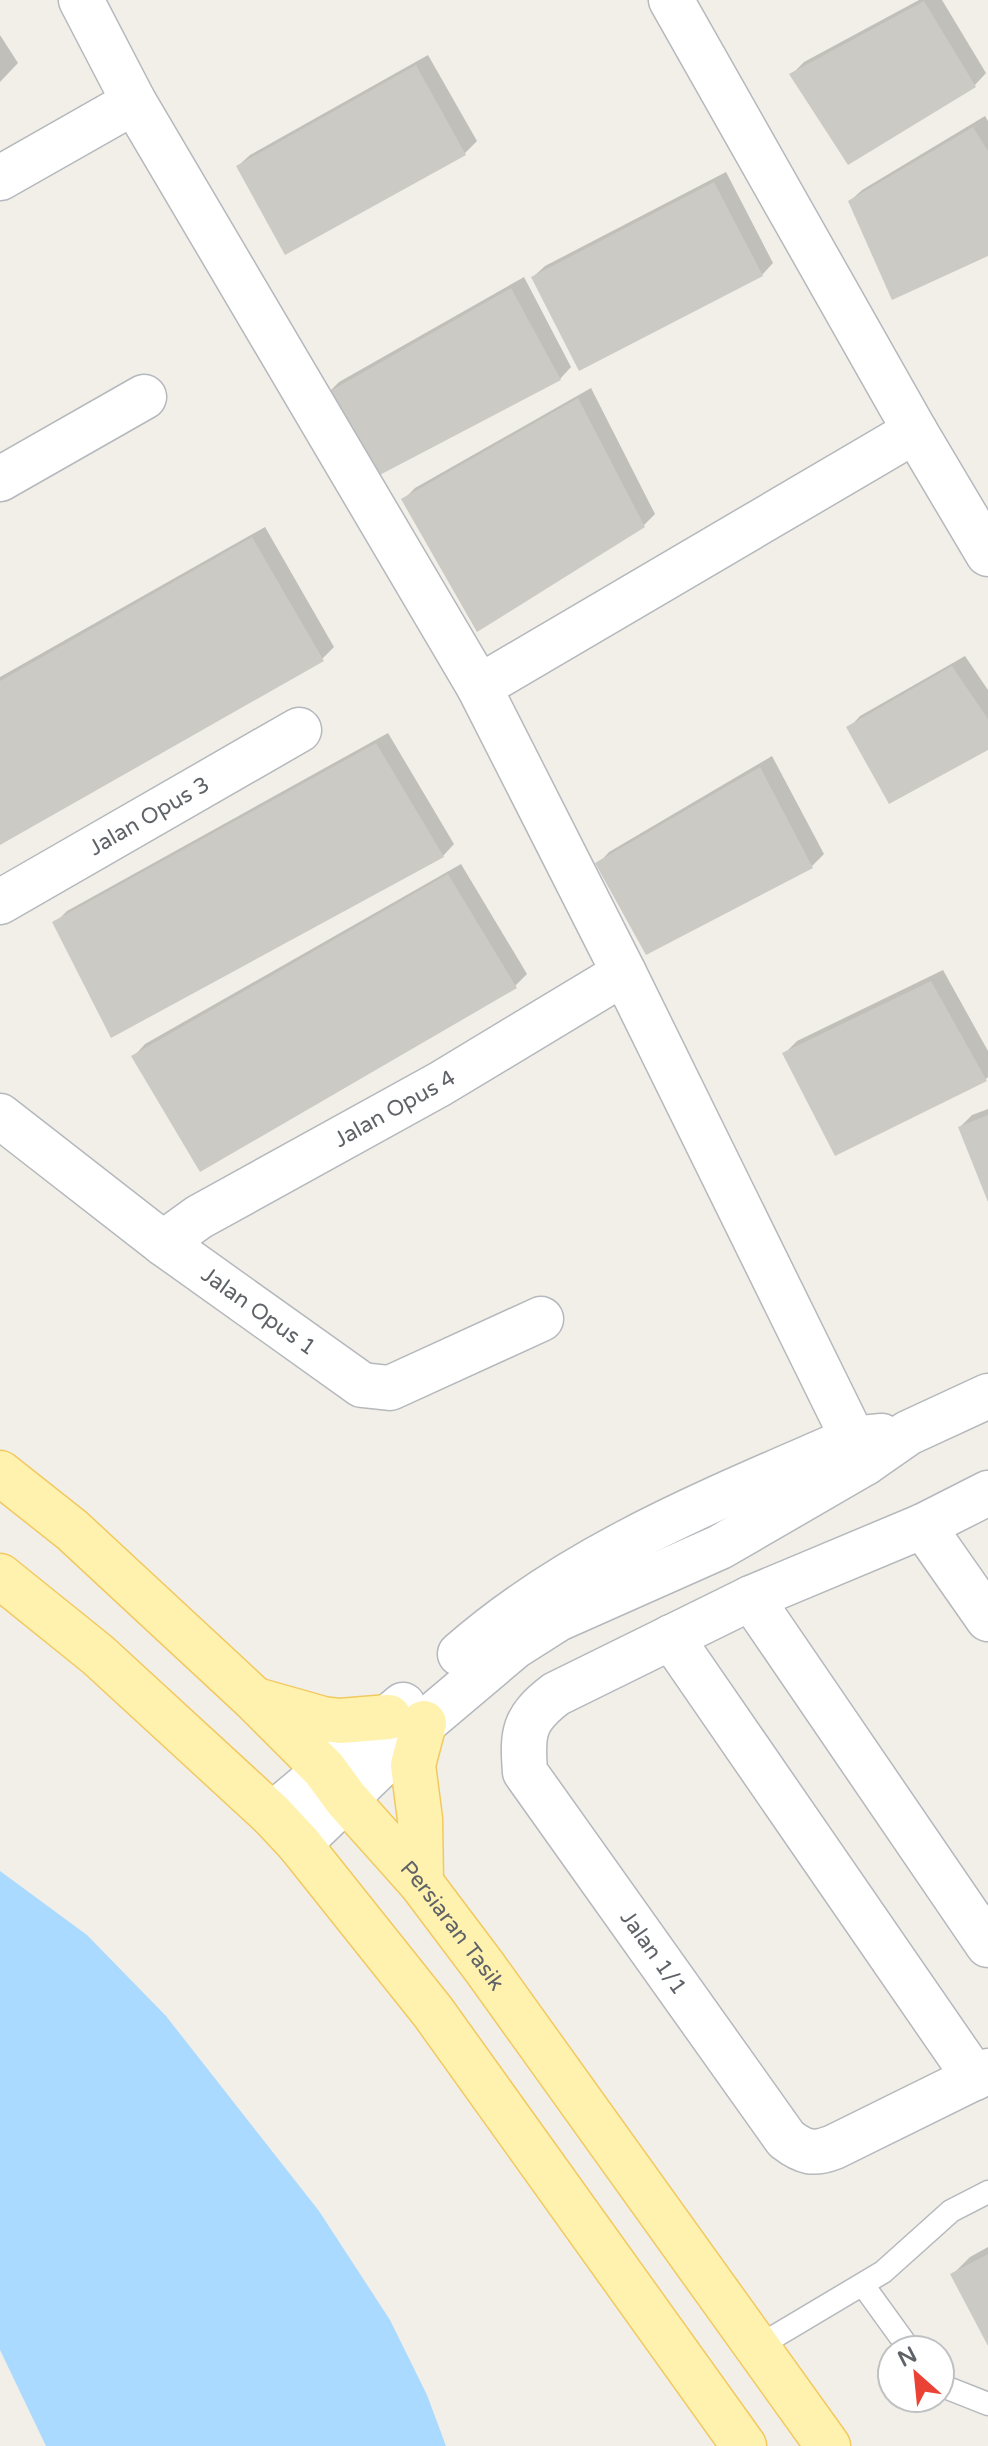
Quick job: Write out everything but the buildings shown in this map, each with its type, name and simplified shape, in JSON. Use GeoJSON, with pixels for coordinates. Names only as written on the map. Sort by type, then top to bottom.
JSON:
{"type":"FeatureCollection","features":[{"type":"Feature","properties":{"kind":"main road","name":"Persiaran Tasik"},"geometry":{"type":"LineString","coordinates":[[0,1473],[72,1530],[254,1699],[335,1784],[421,1883],[828,2446]]}},
{"type":"Feature","properties":{"kind":"main road"},"geometry":{"type":"LineString","coordinates":[[0,1576],[98,1655],[285,1829],[433,2012],[744,2446]]}},
{"type":"Feature","properties":{"kind":"main road"},"geometry":{"type":"LineString","coordinates":[[254,1699],[323,1719],[407,1720],[420,1819],[421,1883]]}},
{"type":"Feature","properties":{"kind":"street"},"geometry":{"type":"LineString","coordinates":[[81,0],[134,102],[479,687],[624,973],[858,1451]]}},
{"type":"Feature","properties":{"kind":"street"},"geometry":{"type":"LineString","coordinates":[[671,0],[988,554]]}},
{"type":"Feature","properties":{"kind":"street"},"geometry":{"type":"LineString","coordinates":[[0,178],[134,102]]}},
{"type":"Feature","properties":{"kind":"street"},"geometry":{"type":"LineString","coordinates":[[0,479],[144,397]]}},
{"type":"Feature","properties":{"kind":"street"},"geometry":{"type":"LineString","coordinates":[[479,687],[915,431]]}},
{"type":"Feature","properties":{"kind":"street","name":"Jalan Opus 3"},"geometry":{"type":"LineString","coordinates":[[0,902],[299,730]]}},
{"type":"Feature","properties":{"kind":"street","name":"Jalan Opus 4"},"geometry":{"type":"LineString","coordinates":[[163,1243],[199,1217],[440,1084],[624,973]]}},
{"type":"Feature","properties":{"kind":"street","name":"Jalan Opus 1"},"geometry":{"type":"LineString","coordinates":[[0,1116],[163,1243],[362,1385],[390,1388],[541,1319]]}},
{"type":"Feature","properties":{"kind":"street"},"geometry":{"type":"LineString","coordinates":[[285,1829],[505,1635],[556,1581],[651,1528],[769,1497],[858,1451],[908,1433],[988,1396]]}},
{"type":"Feature","properties":{"kind":"street","name":"Jalan 1/1"},"geometry":{"type":"LineString","coordinates":[[982,2074],[818,2154],[801,2151],[786,2139],[525,1772],[523,1740],[539,1707],[556,1694],[751,1598],[923,1526],[988,1493]]}},
{"type":"Feature","properties":{"kind":"street"},"geometry":{"type":"LineString","coordinates":[[923,1526],[988,1619]]}},
{"type":"Feature","properties":{"kind":"street"},"geometry":{"type":"LineString","coordinates":[[751,1598],[988,1945]]}},
{"type":"Feature","properties":{"kind":"street"},"geometry":{"type":"LineString","coordinates":[[671,1637],[982,2074]]}},
{"type":"Feature","properties":{"kind":"lane"},"geometry":{"type":"LineString","coordinates":[[757,2347],[883,2272],[951,2211],[988,2192]]}},
{"type":"Feature","properties":{"kind":"lane"},"geometry":{"type":"LineString","coordinates":[[863,2285],[898,2334]]}},
{"type":"Feature","properties":{"kind":"lane"},"geometry":{"type":"LineString","coordinates":[[956,2391],[988,2404]]}},
{"type":"Feature","properties":{"kind":"water"},"geometry":{"type":"Polygon","coordinates":[[[0,1871],[87,1935],[166,2016],[319,2211],[390,2320],[427,2395],[446,2446],[46,2446],[0,2350],[0,1871]]]}}]}
